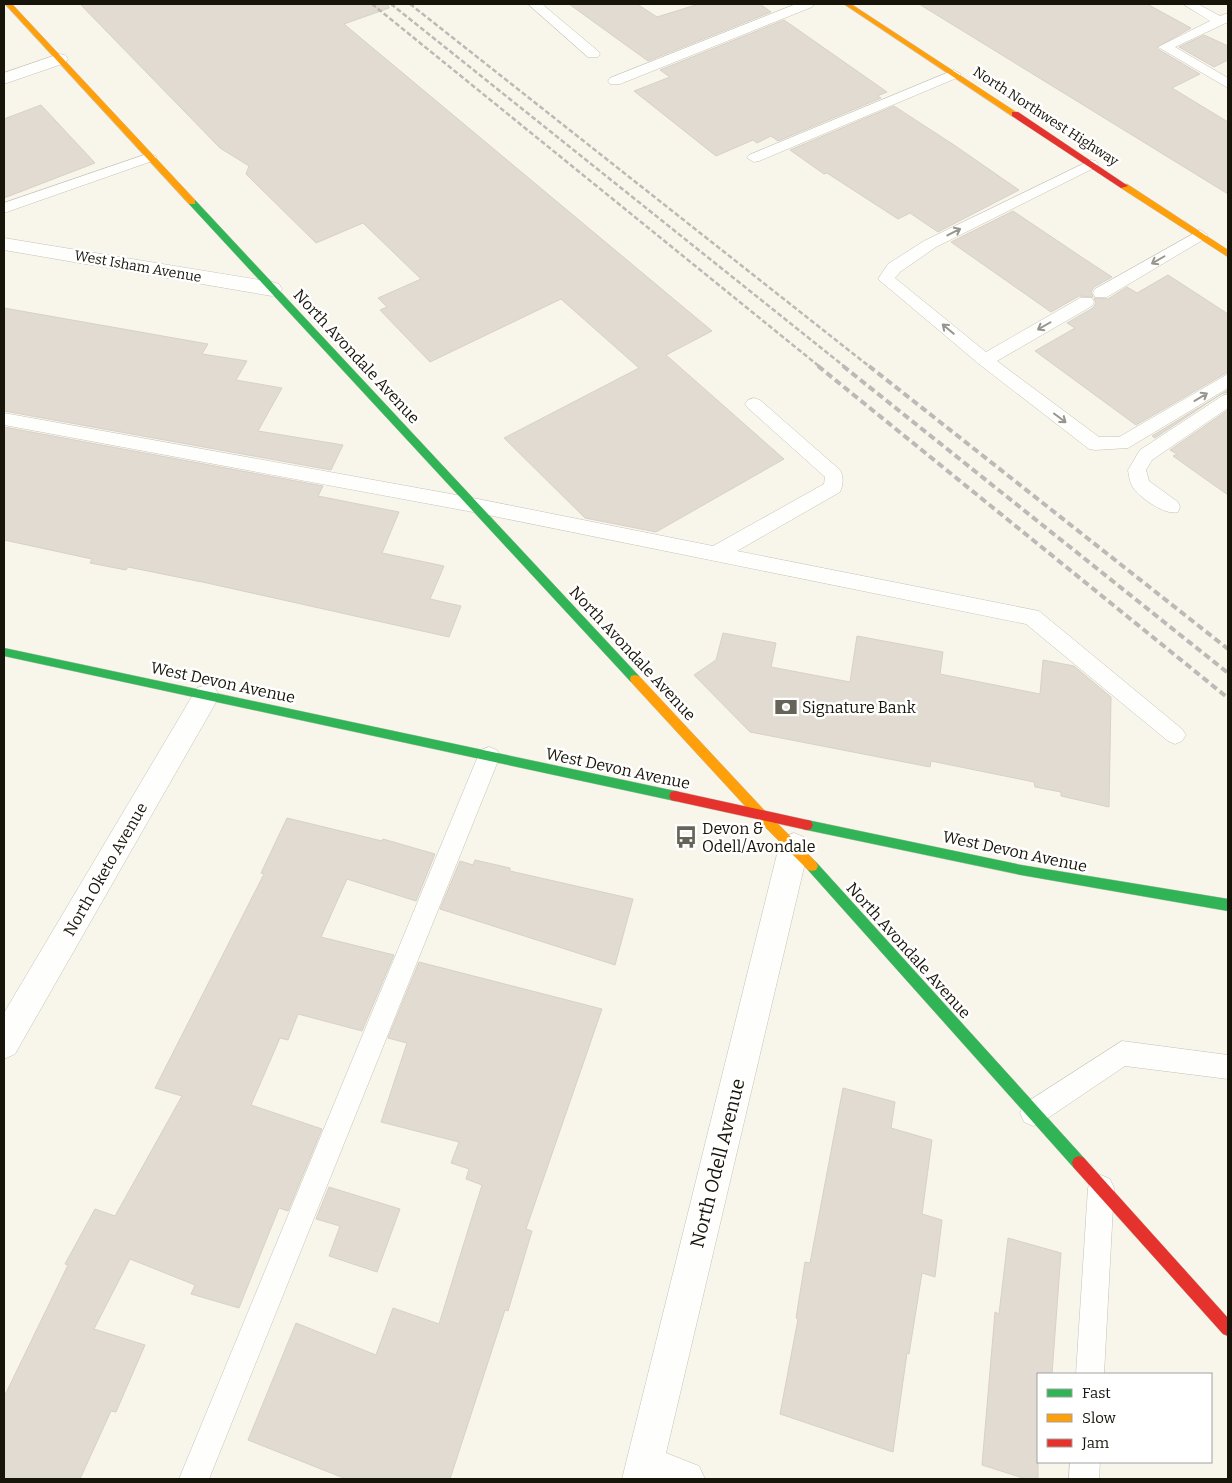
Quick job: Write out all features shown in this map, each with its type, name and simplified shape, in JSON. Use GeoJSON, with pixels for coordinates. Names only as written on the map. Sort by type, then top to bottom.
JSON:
{"type":"FeatureCollection","features":[{"type":"Feature","properties":{"kind":"street","name":"North Avondale Avenue"},"geometry":{"type":"LineString","coordinates":[[8,4],[761,815],[794,846],[1228,1329]]}},
{"type":"Feature","properties":{"kind":"street","name":"North Northwest Highway"},"geometry":{"type":"LineString","coordinates":[[847,4],[1228,254]]}},
{"type":"Feature","properties":{"kind":"street"},"geometry":{"type":"LineString","coordinates":[[4,79],[59,59]]}},
{"type":"Feature","properties":{"kind":"street","name":"West Isham Avenue"},"geometry":{"type":"LineString","coordinates":[[4,244],[272,289]]}},
{"type":"Feature","properties":{"kind":"street","name":"West Devon Avenue"},"geometry":{"type":"LineString","coordinates":[[4,652],[761,815],[1145,894],[1228,905]]}},
{"type":"Feature","properties":{"kind":"street","name":"North Oketo Avenue"},"geometry":{"type":"LineString","coordinates":[[4,1043],[206,696]]}},
{"type":"Feature","properties":{"kind":"street","name":"North Odell Avenue"},"geometry":{"type":"LineString","coordinates":[[642,1472],[794,846]]}},
{"type":"Feature","properties":{"kind":"street"},"geometry":{"type":"LineString","coordinates":[[642,1472],[686,1479]]}},
{"type":"Feature","properties":{"kind":"lane"},"geometry":{"type":"LineString","coordinates":[[534,4],[593,54]]}},
{"type":"Feature","properties":{"kind":"lane"},"geometry":{"type":"LineString","coordinates":[[615,81],[807,4]]}},
{"type":"Feature","properties":{"kind":"lane"},"geometry":{"type":"LineString","coordinates":[[1188,4],[1224,19]]}},
{"type":"Feature","properties":{"kind":"lane"},"geometry":{"type":"LineString","coordinates":[[1224,19],[1165,46],[1228,84]]}},
{"type":"Feature","properties":{"kind":"lane"},"geometry":{"type":"LineString","coordinates":[[754,158],[954,74]]}},
{"type":"Feature","properties":{"kind":"lane"},"geometry":{"type":"LineString","coordinates":[[4,208],[150,156]]}},
{"type":"Feature","properties":{"kind":"lane"},"geometry":{"type":"LineString","coordinates":[[1091,164],[930,244],[894,268],[886,279],[985,360],[1095,444],[1122,444],[1228,380]]}},
{"type":"Feature","properties":{"kind":"lane"},"geometry":{"type":"LineString","coordinates":[[985,360],[1200,235]]}},
{"type":"Feature","properties":{"kind":"lane"},"geometry":{"type":"LineString","coordinates":[[1171,507],[1141,485],[1137,470],[1146,455],[1228,400]]}},
{"type":"Feature","properties":{"kind":"lane"},"geometry":{"type":"LineString","coordinates":[[715,554],[833,487],[834,475],[754,404]]}},
{"type":"Feature","properties":{"kind":"lane"},"geometry":{"type":"LineString","coordinates":[[4,419],[473,505],[1032,617],[1175,735]]}},
{"type":"Feature","properties":{"kind":"lane"},"geometry":{"type":"LineString","coordinates":[[194,1479],[489,756]]}},
{"type":"Feature","properties":{"kind":"lane"},"geometry":{"type":"LineString","coordinates":[[1033,1113],[1122,1053],[1228,1067]]}},
{"type":"Feature","properties":{"kind":"lane"},"geometry":{"type":"LineString","coordinates":[[1090,1373],[1101,1188]]}},
{"type":"Feature","properties":{"kind":"lane"},"geometry":{"type":"LineString","coordinates":[[1084,1479],[1085,1463]]}},
{"type":"Feature","properties":{"kind":"building"},"geometry":{"type":"Polygon","coordinates":[[[80,4],[388,4],[389,8],[344,24],[712,331],[666,355],[784,459],[656,532],[585,518],[504,438],[639,368],[561,299],[430,362],[380,310],[387,307],[378,298],[421,279],[363,223],[316,243],[246,174],[249,166],[220,148],[80,4]]]}},
{"type":"Feature","properties":{"kind":"building"},"geometry":{"type":"Polygon","coordinates":[[[569,4],[637,4],[657,17],[699,4],[760,4],[771,12],[648,61],[569,4]]]}},
{"type":"Feature","properties":{"kind":"building"},"geometry":{"type":"Polygon","coordinates":[[[919,4],[1147,4],[1191,28],[1156,48],[1200,74],[1172,88],[1228,122],[1228,194],[919,4]]]}},
{"type":"Feature","properties":{"kind":"building"},"geometry":{"type":"Polygon","coordinates":[[[784,20],[887,92],[877,96],[881,98],[778,141],[771,136],[757,143],[753,140],[716,156],[634,91],[670,77],[660,70],[784,20]]]}},
{"type":"Feature","properties":{"kind":"building"},"geometry":{"type":"Polygon","coordinates":[[[1204,35],[1228,46],[1228,60],[1214,67],[1179,47],[1204,35]]]}},
{"type":"Feature","properties":{"kind":"building"},"geometry":{"type":"Polygon","coordinates":[[[41,105],[95,163],[4,198],[4,119],[41,105]]]}},
{"type":"Feature","properties":{"kind":"building"},"geometry":{"type":"Polygon","coordinates":[[[894,106],[1019,190],[938,232],[910,213],[898,219],[827,173],[824,174],[790,150],[894,106]]]}},
{"type":"Feature","properties":{"kind":"building"},"geometry":{"type":"Polygon","coordinates":[[[1013,211],[1112,277],[1094,287],[1091,292],[1093,297],[1079,296],[1051,312],[951,242],[1013,211]]]}},
{"type":"Feature","properties":{"kind":"building"},"geometry":{"type":"Polygon","coordinates":[[[1168,275],[1228,314],[1228,372],[1136,425],[1035,351],[1075,328],[1067,323],[1093,308],[1096,303],[1094,298],[1108,299],[1127,287],[1137,293],[1168,275]]]}},
{"type":"Feature","properties":{"kind":"building"},"geometry":{"type":"Polygon","coordinates":[[[4,308],[208,344],[202,354],[247,361],[236,380],[282,388],[258,431],[343,445],[331,470],[4,411],[4,308]]]}},
{"type":"Feature","properties":{"kind":"building"},"geometry":{"type":"Polygon","coordinates":[[[1217,397],[1155,438],[1152,436],[1217,397]]]}},
{"type":"Feature","properties":{"kind":"building"},"geometry":{"type":"Polygon","coordinates":[[[1228,410],[1228,495],[1173,456],[1177,454],[1170,450],[1228,410]]]}},
{"type":"Feature","properties":{"kind":"building"},"geometry":{"type":"Polygon","coordinates":[[[4,427],[323,486],[318,496],[399,512],[382,553],[444,566],[430,599],[461,606],[449,637],[207,583],[128,567],[126,570],[90,563],[92,559],[4,540],[4,427]]]}},
{"type":"Feature","properties":{"kind":"building"},"geometry":{"type":"Polygon","coordinates":[[[723,633],[776,643],[771,667],[850,682],[857,636],[943,652],[940,674],[1040,694],[1043,660],[1074,666],[1111,697],[1109,807],[1061,796],[1061,792],[1035,787],[1034,782],[931,761],[930,767],[750,732],[694,675],[716,660],[723,633]]]}},
{"type":"Feature","properties":{"kind":"building"},"geometry":{"type":"Polygon","coordinates":[[[287,818],[382,841],[383,839],[435,854],[416,901],[347,879],[321,937],[394,955],[362,1031],[298,1014],[288,1040],[280,1038],[251,1105],[322,1129],[288,1211],[279,1208],[239,1308],[191,1294],[195,1285],[130,1259],[94,1329],[145,1345],[116,1412],[111,1411],[80,1479],[4,1479],[4,1397],[68,1265],[65,1264],[95,1209],[115,1216],[182,1096],[155,1088],[264,874],[261,873],[287,818]]]}},
{"type":"Feature","properties":{"kind":"building"},"geometry":{"type":"Polygon","coordinates":[[[475,860],[510,868],[510,871],[633,899],[615,965],[440,909],[460,861],[473,865],[475,860]]]}},
{"type":"Feature","properties":{"kind":"building"},"geometry":{"type":"Polygon","coordinates":[[[419,962],[602,1009],[526,1229],[532,1231],[508,1311],[505,1310],[450,1479],[346,1479],[248,1440],[296,1323],[376,1355],[393,1308],[439,1324],[482,1185],[466,1179],[469,1169],[451,1163],[459,1142],[381,1122],[407,1043],[388,1038],[419,962]]]}},
{"type":"Feature","properties":{"kind":"building"},"geometry":{"type":"Polygon","coordinates":[[[843,1088],[895,1102],[891,1128],[932,1140],[922,1214],[942,1220],[935,1277],[922,1273],[909,1354],[907,1353],[893,1452],[780,1414],[798,1319],[796,1318],[805,1262],[810,1263],[843,1088]]]}},
{"type":"Feature","properties":{"kind":"building"},"geometry":{"type":"Polygon","coordinates":[[[329,1187],[400,1209],[377,1272],[329,1256],[340,1226],[316,1219],[329,1187]]]}},
{"type":"Feature","properties":{"kind":"building"},"geometry":{"type":"Polygon","coordinates":[[[1008,1238],[1061,1253],[1052,1373],[1037,1373],[1038,1479],[1026,1479],[982,1465],[995,1312],[999,1314],[1008,1238]]]}},
{"type":"Feature","properties":{"kind":"railway"},"geometry":{"type":"LineString","coordinates":[[372,4],[820,367]]}},
{"type":"Feature","properties":{"kind":"railway"},"geometry":{"type":"LineString","coordinates":[[391,4],[845,367]]}},
{"type":"Feature","properties":{"kind":"railway"},"geometry":{"type":"LineString","coordinates":[[410,4],[870,367]]}},
{"type":"Feature","properties":{"kind":"railway"},"geometry":{"type":"LineString","coordinates":[[818,366],[1228,698]]}},
{"type":"Feature","properties":{"kind":"railway"},"geometry":{"type":"LineString","coordinates":[[843,366],[1228,673]]}},
{"type":"Feature","properties":{"kind":"railway"},"geometry":{"type":"LineString","coordinates":[[869,366],[1228,649]]}},
{"type":"Feature","properties":{"kind":"traffic: fast"},"geometry":{"type":"LineString","coordinates":[[192,202],[635,679]]}},
{"type":"Feature","properties":{"kind":"traffic: fast"},"geometry":{"type":"LineString","coordinates":[[4,652],[675,796]]}},
{"type":"Feature","properties":{"kind":"traffic: fast"},"geometry":{"type":"LineString","coordinates":[[807,825],[1021,870],[1228,905]]}},
{"type":"Feature","properties":{"kind":"traffic: fast"},"geometry":{"type":"LineString","coordinates":[[812,866],[1079,1163]]}},
{"type":"Feature","properties":{"kind":"traffic: slow"},"geometry":{"type":"LineString","coordinates":[[8,4],[192,202]]}},
{"type":"Feature","properties":{"kind":"traffic: slow"},"geometry":{"type":"LineString","coordinates":[[847,4],[1015,114]]}},
{"type":"Feature","properties":{"kind":"traffic: slow"},"geometry":{"type":"LineString","coordinates":[[1124,186],[1228,254]]}},
{"type":"Feature","properties":{"kind":"traffic: slow"},"geometry":{"type":"LineString","coordinates":[[635,679],[761,815],[812,866]]}},
{"type":"Feature","properties":{"kind":"traffic: jam"},"geometry":{"type":"LineString","coordinates":[[1015,114],[1124,186]]}},
{"type":"Feature","properties":{"kind":"traffic: jam"},"geometry":{"type":"LineString","coordinates":[[675,796],[807,825]]}},
{"type":"Feature","properties":{"kind":"traffic: jam"},"geometry":{"type":"LineString","coordinates":[[1079,1163],[1228,1329]]}},
{"type":"Feature","properties":{"kind":"place","name":"Signature Bank"},"geometry":{"type":"Point","coordinates":[786,707]}},
{"type":"Feature","properties":{"kind":"place","name":"Devon & Odell/Avondale"},"geometry":{"type":"Point","coordinates":[686,837]}}]}
